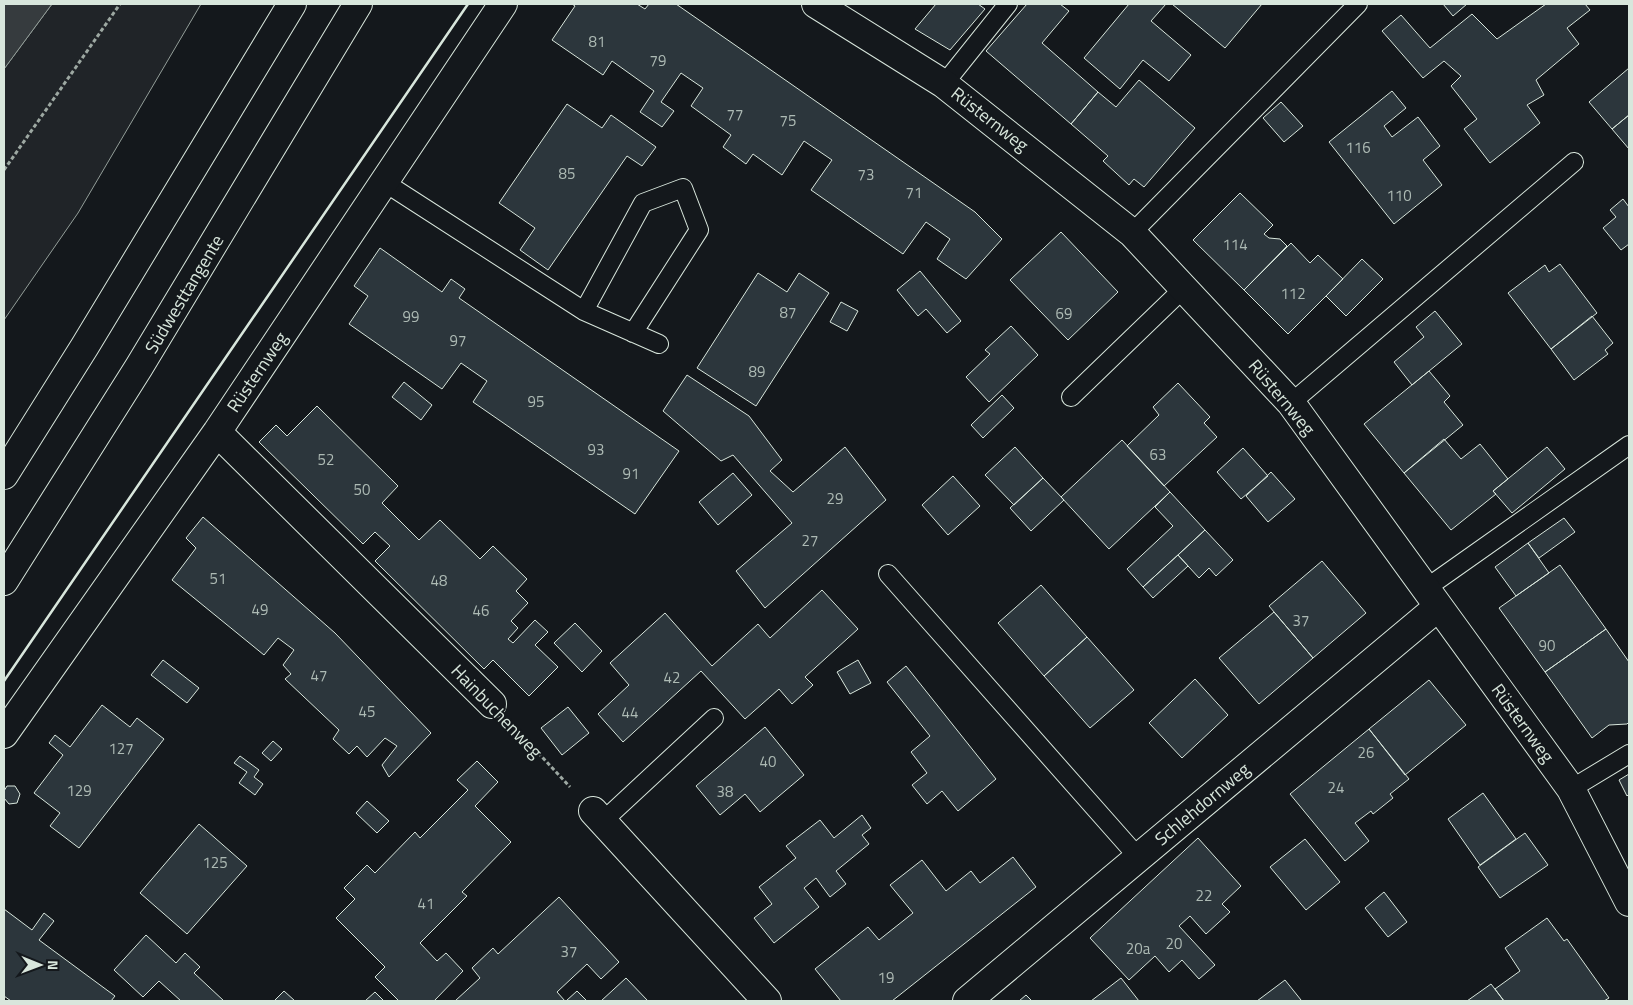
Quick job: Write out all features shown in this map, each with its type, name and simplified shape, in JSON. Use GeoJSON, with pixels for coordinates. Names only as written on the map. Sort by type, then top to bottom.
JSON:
{"type":"FeatureCollection","features":[{"type":"Feature","properties":{"kind":"main road"},"geometry":{"type":"LineString","coordinates":[[4,475],[85,346],[292,4]]}},
{"type":"Feature","properties":{"kind":"main road","name":"Südwesttangente"},"geometry":{"type":"LineString","coordinates":[[4,581],[139,367],[358,4]]}},
{"type":"Feature","properties":{"kind":"main road","name":"Rüsternweg"},"geometry":{"type":"LineString","coordinates":[[4,734],[217,432],[503,4]]}},
{"type":"Feature","properties":{"kind":"main road","name":"Rüsternweg"},"geometry":{"type":"LineString","coordinates":[[832,8],[944,84],[1132,233],[1291,403],[1571,789],[1629,902]]}},
{"type":"Feature","properties":{"kind":"main road","name":"Hainbuchenweg"},"geometry":{"type":"LineString","coordinates":[[217,432],[492,704]]}},
{"type":"Feature","properties":{"kind":"main road","name":"Schlehdornweg"},"geometry":{"type":"LineString","coordinates":[[966,1001],[1138,857],[1432,598]]}},
{"type":"Feature","properties":{"kind":"main road"},"geometry":{"type":"LineString","coordinates":[[598,816],[767,1001]]}},
{"type":"Feature","properties":{"kind":"lane"},"geometry":{"type":"LineString","coordinates":[[944,84],[1008,4]]}},
{"type":"Feature","properties":{"kind":"lane"},"geometry":{"type":"LineString","coordinates":[[1132,233],[1358,4]]}},
{"type":"Feature","properties":{"kind":"lane"},"geometry":{"type":"LineString","coordinates":[[1291,403],[1574,162]]}},
{"type":"Feature","properties":{"kind":"lane"},"geometry":{"type":"LineString","coordinates":[[384,182],[584,312],[659,344]]}},
{"type":"Feature","properties":{"kind":"lane"},"geometry":{"type":"LineString","coordinates":[[584,312],[643,202],[683,188],[699,230],[633,333]]}},
{"type":"Feature","properties":{"kind":"lane"},"geometry":{"type":"LineString","coordinates":[[1071,397],[1184,288]]}},
{"type":"Feature","properties":{"kind":"lane"},"geometry":{"type":"LineString","coordinates":[[1432,598],[1629,444]]}},
{"type":"Feature","properties":{"kind":"lane"},"geometry":{"type":"LineString","coordinates":[[888,574],[1138,857]]}},
{"type":"Feature","properties":{"kind":"lane"},"geometry":{"type":"LineString","coordinates":[[598,816],[714,718]]}},
{"type":"Feature","properties":{"kind":"lane"},"geometry":{"type":"LineString","coordinates":[[1571,789],[1629,754]]}},
{"type":"Feature","properties":{"kind":"path"},"geometry":{"type":"LineString","coordinates":[[4,170],[120,4]]}},
{"type":"Feature","properties":{"kind":"path","name":"Hainbuchenweg"},"geometry":{"type":"LineString","coordinates":[[492,704],[598,816]]}},
{"type":"Feature","properties":{"kind":"shaded area"},"geometry":{"type":"Polygon","coordinates":[[[4,4],[52,4],[4,69],[4,4]]]}},
{"type":"Feature","properties":{"kind":"shaded area"},"geometry":{"type":"Polygon","coordinates":[[[52,4],[201,4],[78,213],[4,320],[4,69],[52,4]]]}},
{"type":"Feature","properties":{"kind":"building"},"geometry":{"type":"Polygon","coordinates":[[[572,4],[637,4],[645,9],[649,4],[676,4],[975,212],[1002,239],[966,279],[937,259],[950,239],[926,222],[903,254],[811,190],[832,160],[804,141],[782,175],[753,154],[746,164],[723,147],[731,135],[691,106],[703,88],[681,73],[661,102],[674,111],[662,127],[640,112],[654,91],[612,61],[603,75],[552,40],[575,6],[572,4]]]}},
{"type":"Feature","properties":{"kind":"building"},"geometry":{"type":"Polygon","coordinates":[[[936,4],[978,4],[985,9],[950,50],[915,29],[936,4]]]}},
{"type":"Feature","properties":{"kind":"building"},"geometry":{"type":"Polygon","coordinates":[[[1027,4],[1060,4],[1069,11],[1042,43],[1098,92],[1071,124],[986,51],[1027,4]]]}},
{"type":"Feature","properties":{"kind":"building"},"geometry":{"type":"Polygon","coordinates":[[[1129,4],[1166,4],[1151,21],[1191,55],[1169,81],[1143,60],[1120,89],[1084,58],[1129,4]]]}},
{"type":"Feature","properties":{"kind":"building"},"geometry":{"type":"Polygon","coordinates":[[[1172,4],[1262,4],[1225,48],[1172,4]]]}},
{"type":"Feature","properties":{"kind":"building"},"geometry":{"type":"Polygon","coordinates":[[[1443,4],[1467,4],[1453,16],[1443,4]]]}},
{"type":"Feature","properties":{"kind":"building"},"geometry":{"type":"Polygon","coordinates":[[[1546,4],[1585,4],[1590,10],[1567,28],[1579,44],[1536,80],[1544,95],[1527,105],[1540,123],[1490,163],[1464,129],[1477,119],[1451,86],[1461,76],[1444,61],[1423,78],[1382,31],[1401,15],[1430,48],[1472,14],[1497,39],[1546,4]]]}},
{"type":"Feature","properties":{"kind":"building"},"geometry":{"type":"Polygon","coordinates":[[[1629,68],[1629,115],[1612,129],[1589,102],[1629,68]]]}},
{"type":"Feature","properties":{"kind":"building"},"geometry":{"type":"Polygon","coordinates":[[[1139,80],[1195,128],[1144,187],[1134,179],[1129,185],[1103,161],[1108,156],[1071,124],[1098,92],[1116,107],[1139,80]]]}},
{"type":"Feature","properties":{"kind":"building"},"geometry":{"type":"Polygon","coordinates":[[[1392,91],[1406,108],[1384,126],[1392,137],[1418,117],[1440,146],[1423,160],[1442,185],[1394,224],[1329,142],[1392,91]]]}},
{"type":"Feature","properties":{"kind":"building"},"geometry":{"type":"Polygon","coordinates":[[[1281,102],[1303,126],[1284,142],[1263,118],[1281,102]]]}},
{"type":"Feature","properties":{"kind":"building"},"geometry":{"type":"Polygon","coordinates":[[[567,104],[602,128],[611,115],[656,147],[642,166],[627,156],[548,270],[520,250],[535,228],[499,203],[567,104]]]}},
{"type":"Feature","properties":{"kind":"building"},"geometry":{"type":"Polygon","coordinates":[[[1629,115],[1629,149],[1612,129],[1629,115]]]}},
{"type":"Feature","properties":{"kind":"building"},"geometry":{"type":"Polygon","coordinates":[[[1240,193],[1273,225],[1264,234],[1269,238],[1280,239],[1287,246],[1244,290],[1193,240],[1240,193]]]}},
{"type":"Feature","properties":{"kind":"building"},"geometry":{"type":"Polygon","coordinates":[[[1623,199],[1629,207],[1629,244],[1621,250],[1603,228],[1616,217],[1610,210],[1623,199]]]}},
{"type":"Feature","properties":{"kind":"building"},"geometry":{"type":"Polygon","coordinates":[[[1061,232],[1118,292],[1068,340],[1010,280],[1061,232]]]}},
{"type":"Feature","properties":{"kind":"building"},"geometry":{"type":"Polygon","coordinates":[[[1291,243],[1310,263],[1318,255],[1343,279],[1288,334],[1244,290],[1291,243]]]}},
{"type":"Feature","properties":{"kind":"building"},"geometry":{"type":"Polygon","coordinates":[[[380,248],[442,292],[451,279],[465,289],[459,298],[679,451],[635,514],[473,402],[487,381],[461,363],[442,389],[349,324],[368,296],[354,286],[380,248]]]}},
{"type":"Feature","properties":{"kind":"building"},"geometry":{"type":"Polygon","coordinates":[[[1362,259],[1383,279],[1346,316],[1326,296],[1362,259]]]}},
{"type":"Feature","properties":{"kind":"building"},"geometry":{"type":"Polygon","coordinates":[[[1560,264],[1597,313],[1551,349],[1508,293],[1545,265],[1549,272],[1560,264]]]}},
{"type":"Feature","properties":{"kind":"building"},"geometry":{"type":"Polygon","coordinates":[[[920,271],[961,321],[947,333],[926,309],[918,316],[897,290],[920,271]]]}},
{"type":"Feature","properties":{"kind":"building"},"geometry":{"type":"Polygon","coordinates":[[[758,273],[787,292],[799,273],[829,293],[756,406],[697,368],[758,273]]]}},
{"type":"Feature","properties":{"kind":"building"},"geometry":{"type":"Polygon","coordinates":[[[841,302],[858,311],[847,331],[830,322],[841,302]]]}},
{"type":"Feature","properties":{"kind":"building"},"geometry":{"type":"Polygon","coordinates":[[[1435,311],[1462,344],[1412,385],[1394,362],[1424,337],[1416,327],[1435,311]]]}},
{"type":"Feature","properties":{"kind":"building"},"geometry":{"type":"Polygon","coordinates":[[[1592,316],[1613,343],[1605,350],[1608,354],[1574,380],[1551,349],[1592,316]]]}},
{"type":"Feature","properties":{"kind":"building"},"geometry":{"type":"Polygon","coordinates":[[[1011,326],[1038,355],[989,402],[966,377],[990,354],[985,350],[1011,326]]]}},
{"type":"Feature","properties":{"kind":"building"},"geometry":{"type":"Polygon","coordinates":[[[1429,371],[1450,396],[1444,402],[1463,425],[1404,473],[1364,424],[1429,371]]]}},
{"type":"Feature","properties":{"kind":"building"},"geometry":{"type":"Polygon","coordinates":[[[687,375],[749,416],[782,460],[770,471],[793,492],[845,447],[886,500],[765,608],[736,571],[792,523],[733,455],[721,461],[663,411],[687,375]]]}},
{"type":"Feature","properties":{"kind":"building"},"geometry":{"type":"Polygon","coordinates":[[[404,382],[432,405],[421,420],[392,397],[404,382]]]}},
{"type":"Feature","properties":{"kind":"building"},"geometry":{"type":"Polygon","coordinates":[[[1178,383],[1210,417],[1204,423],[1217,437],[1164,486],[1127,446],[1159,415],[1153,407],[1178,383]]]}},
{"type":"Feature","properties":{"kind":"building"},"geometry":{"type":"Polygon","coordinates":[[[1002,395],[1014,408],[983,438],[971,425],[1002,395]]]}},
{"type":"Feature","properties":{"kind":"building"},"geometry":{"type":"Polygon","coordinates":[[[317,406],[398,486],[382,503],[419,540],[440,520],[480,559],[493,546],[527,579],[516,591],[528,603],[511,621],[518,628],[508,639],[513,643],[535,620],[548,632],[535,645],[558,667],[529,696],[493,660],[484,669],[375,561],[390,546],[375,532],[363,544],[259,442],[276,425],[287,436],[317,406]]]}},
{"type":"Feature","properties":{"kind":"building"},"geometry":{"type":"Polygon","coordinates":[[[1444,439],[1461,459],[1480,444],[1508,479],[1493,491],[1496,494],[1451,530],[1404,473],[1444,439]]]}},
{"type":"Feature","properties":{"kind":"building"},"geometry":{"type":"Polygon","coordinates":[[[1122,440],[1170,492],[1109,549],[1061,497],[1122,440]]]}},
{"type":"Feature","properties":{"kind":"building"},"geometry":{"type":"Polygon","coordinates":[[[1015,447],[1043,478],[1014,505],[985,475],[1015,447]]]}},
{"type":"Feature","properties":{"kind":"building"},"geometry":{"type":"Polygon","coordinates":[[[1547,447],[1565,469],[1512,513],[1493,491],[1547,447]]]}},
{"type":"Feature","properties":{"kind":"building"},"geometry":{"type":"Polygon","coordinates":[[[1243,448],[1268,476],[1241,499],[1217,472],[1243,448]]]}},
{"type":"Feature","properties":{"kind":"building"},"geometry":{"type":"Polygon","coordinates":[[[1271,472],[1295,499],[1268,522],[1246,496],[1271,472]]]}},
{"type":"Feature","properties":{"kind":"building"},"geometry":{"type":"Polygon","coordinates":[[[733,473],[752,495],[718,525],[699,502],[733,473]]]}},
{"type":"Feature","properties":{"kind":"building"},"geometry":{"type":"Polygon","coordinates":[[[953,476],[980,506],[948,535],[922,505],[953,476]]]}},
{"type":"Feature","properties":{"kind":"building"},"geometry":{"type":"Polygon","coordinates":[[[1043,478],[1064,500],[1031,531],[1010,508],[1043,478]]]}},
{"type":"Feature","properties":{"kind":"building"},"geometry":{"type":"Polygon","coordinates":[[[1170,492],[1205,530],[1143,587],[1127,569],[1173,526],[1155,507],[1170,492]]]}},
{"type":"Feature","properties":{"kind":"building"},"geometry":{"type":"Polygon","coordinates":[[[203,517],[335,633],[431,733],[389,777],[382,765],[397,746],[385,738],[367,757],[357,746],[349,754],[333,739],[339,730],[285,679],[291,674],[283,665],[294,650],[278,638],[264,655],[172,580],[196,548],[186,538],[203,517]]]}},
{"type":"Feature","properties":{"kind":"building"},"geometry":{"type":"Polygon","coordinates":[[[1564,518],[1575,532],[1539,558],[1528,543],[1564,518]]]}},
{"type":"Feature","properties":{"kind":"building"},"geometry":{"type":"Polygon","coordinates":[[[1205,530],[1233,560],[1216,576],[1209,568],[1199,578],[1178,555],[1205,530]]]}},
{"type":"Feature","properties":{"kind":"building"},"geometry":{"type":"Polygon","coordinates":[[[1528,543],[1549,573],[1516,596],[1495,567],[1528,543]]]}},
{"type":"Feature","properties":{"kind":"building"},"geometry":{"type":"Polygon","coordinates":[[[1178,555],[1188,566],[1153,598],[1143,587],[1178,555]]]}},
{"type":"Feature","properties":{"kind":"building"},"geometry":{"type":"Polygon","coordinates":[[[1322,561],[1366,613],[1313,658],[1269,606],[1322,561]]]}},
{"type":"Feature","properties":{"kind":"building"},"geometry":{"type":"Polygon","coordinates":[[[1560,565],[1606,629],[1545,672],[1499,608],[1560,565]]]}},
{"type":"Feature","properties":{"kind":"building"},"geometry":{"type":"Polygon","coordinates":[[[1041,585],[1087,637],[1044,676],[998,623],[1041,585]]]}},
{"type":"Feature","properties":{"kind":"building"},"geometry":{"type":"Polygon","coordinates":[[[822,590],[858,629],[805,677],[813,685],[792,704],[779,689],[745,719],[701,671],[623,742],[598,714],[629,685],[610,663],[665,613],[712,666],[758,624],[770,638],[822,590]]]}},
{"type":"Feature","properties":{"kind":"building"},"geometry":{"type":"Polygon","coordinates":[[[1274,612],[1313,658],[1259,704],[1219,658],[1274,612]]]}},
{"type":"Feature","properties":{"kind":"building"},"geometry":{"type":"Polygon","coordinates":[[[575,623],[602,651],[582,672],[554,643],[575,623]]]}},
{"type":"Feature","properties":{"kind":"building"},"geometry":{"type":"Polygon","coordinates":[[[1606,629],[1629,662],[1629,722],[1627,724],[1609,725],[1592,738],[1545,672],[1606,629]]]}},
{"type":"Feature","properties":{"kind":"building"},"geometry":{"type":"Polygon","coordinates":[[[1087,637],[1134,690],[1090,728],[1044,676],[1087,637]]]}},
{"type":"Feature","properties":{"kind":"building"},"geometry":{"type":"Polygon","coordinates":[[[163,660],[199,688],[187,703],[151,675],[163,660]]]}},
{"type":"Feature","properties":{"kind":"building"},"geometry":{"type":"Polygon","coordinates":[[[858,660],[871,683],[850,694],[837,672],[858,660]]]}},
{"type":"Feature","properties":{"kind":"building"},"geometry":{"type":"Polygon","coordinates":[[[906,666],[996,779],[958,811],[942,791],[927,804],[912,785],[927,773],[911,752],[930,736],[887,682],[906,666]]]}},
{"type":"Feature","properties":{"kind":"building"},"geometry":{"type":"Polygon","coordinates":[[[1195,679],[1228,715],[1182,758],[1149,723],[1195,679]]]}},
{"type":"Feature","properties":{"kind":"building"},"geometry":{"type":"Polygon","coordinates":[[[1429,680],[1466,725],[1405,775],[1369,729],[1429,680]]]}},
{"type":"Feature","properties":{"kind":"building"},"geometry":{"type":"Polygon","coordinates":[[[102,705],[130,727],[137,718],[164,739],[79,848],[50,826],[60,813],[34,793],[63,755],[49,743],[55,735],[70,747],[102,705]]]}},
{"type":"Feature","properties":{"kind":"building"},"geometry":{"type":"Polygon","coordinates":[[[568,707],[589,733],[562,755],[541,728],[568,707]]]}},
{"type":"Feature","properties":{"kind":"building"},"geometry":{"type":"Polygon","coordinates":[[[765,727],[804,775],[760,812],[745,794],[720,815],[696,786],[765,727]]]}},
{"type":"Feature","properties":{"kind":"building"},"geometry":{"type":"Polygon","coordinates":[[[1369,729],[1409,779],[1390,794],[1393,798],[1373,814],[1371,811],[1355,823],[1369,841],[1345,861],[1290,794],[1369,729]]]}},
{"type":"Feature","properties":{"kind":"building"},"geometry":{"type":"Polygon","coordinates":[[[273,741],[282,749],[271,761],[262,753],[273,741]]]}},
{"type":"Feature","properties":{"kind":"building"},"geometry":{"type":"Polygon","coordinates":[[[240,756],[259,770],[254,777],[263,784],[255,795],[239,783],[247,772],[234,763],[240,756]]]}},
{"type":"Feature","properties":{"kind":"building"},"geometry":{"type":"Polygon","coordinates":[[[477,761],[498,782],[475,806],[511,842],[462,892],[467,896],[420,943],[437,961],[446,953],[463,971],[434,1001],[399,1001],[375,977],[385,967],[336,918],[355,899],[344,888],[367,865],[375,873],[415,832],[420,838],[468,790],[457,780],[477,761]]]}},
{"type":"Feature","properties":{"kind":"building"},"geometry":{"type":"Polygon","coordinates":[[[1629,774],[1629,794],[1627,796],[1619,780],[1629,774]]]}},
{"type":"Feature","properties":{"kind":"building"},"geometry":{"type":"Polygon","coordinates":[[[7,786],[15,786],[20,794],[17,803],[9,804],[4,798],[4,791],[7,786]]]}},
{"type":"Feature","properties":{"kind":"building"},"geometry":{"type":"Polygon","coordinates":[[[1483,793],[1516,839],[1480,865],[1448,819],[1483,793]]]}},
{"type":"Feature","properties":{"kind":"building"},"geometry":{"type":"Polygon","coordinates":[[[367,801],[389,821],[377,833],[356,813],[367,801]]]}},
{"type":"Feature","properties":{"kind":"building"},"geometry":{"type":"Polygon","coordinates":[[[862,815],[871,828],[862,835],[869,844],[836,871],[846,884],[830,897],[816,878],[804,888],[819,907],[774,943],[754,918],[772,904],[759,887],[796,858],[786,846],[820,820],[834,838],[862,815]]]}},
{"type":"Feature","properties":{"kind":"building"},"geometry":{"type":"Polygon","coordinates":[[[199,824],[247,866],[187,934],[140,893],[199,824]]]}},
{"type":"Feature","properties":{"kind":"building"},"geometry":{"type":"Polygon","coordinates":[[[1525,833],[1548,865],[1500,898],[1478,867],[1525,833]]]}},
{"type":"Feature","properties":{"kind":"building"},"geometry":{"type":"Polygon","coordinates":[[[1198,838],[1241,886],[1222,904],[1230,912],[1206,934],[1190,916],[1179,926],[1215,965],[1199,979],[1182,960],[1169,972],[1155,956],[1129,980],[1090,938],[1198,838]]]}},
{"type":"Feature","properties":{"kind":"building"},"geometry":{"type":"Polygon","coordinates":[[[1305,839],[1340,882],[1306,910],[1270,867],[1305,839]]]}},
{"type":"Feature","properties":{"kind":"building"},"geometry":{"type":"Polygon","coordinates":[[[1013,857],[1036,887],[892,1001],[841,1001],[815,969],[868,927],[879,940],[913,913],[890,885],[922,860],[946,891],[971,871],[980,883],[1013,857]]]}},
{"type":"Feature","properties":{"kind":"building"},"geometry":{"type":"Polygon","coordinates":[[[1384,892],[1407,922],[1388,937],[1365,908],[1384,892]]]}},
{"type":"Feature","properties":{"kind":"building"},"geometry":{"type":"Polygon","coordinates":[[[559,897],[619,962],[601,979],[587,964],[557,992],[565,1001],[455,1001],[480,978],[472,968],[493,948],[498,954],[559,897]]]}},
{"type":"Feature","properties":{"kind":"building"},"geometry":{"type":"Polygon","coordinates":[[[4,909],[32,930],[44,913],[54,921],[39,940],[115,996],[111,1001],[11,1001],[4,996],[4,909]]]}},
{"type":"Feature","properties":{"kind":"building"},"geometry":{"type":"Polygon","coordinates":[[[1547,918],[1564,941],[1567,939],[1609,998],[1604,1001],[1504,1001],[1495,989],[1520,971],[1505,948],[1547,918]]]}},
{"type":"Feature","properties":{"kind":"building"},"geometry":{"type":"Polygon","coordinates":[[[146,935],[176,963],[185,953],[200,967],[194,973],[224,1001],[181,1001],[159,981],[143,997],[114,970],[146,935]]]}},
{"type":"Feature","properties":{"kind":"building"},"geometry":{"type":"Polygon","coordinates":[[[626,978],[648,1001],[601,1001],[626,978]]]}},
{"type":"Feature","properties":{"kind":"building"},"geometry":{"type":"Polygon","coordinates":[[[1121,978],[1139,1001],[1091,1001],[1121,978]]]}},
{"type":"Feature","properties":{"kind":"building"},"geometry":{"type":"Polygon","coordinates":[[[1285,980],[1301,1000],[1257,1001],[1285,980]]]}},
{"type":"Feature","properties":{"kind":"building"},"geometry":{"type":"Polygon","coordinates":[[[1491,984],[1504,1001],[1467,1001],[1491,984]]]}},
{"type":"Feature","properties":{"kind":"building"},"geometry":{"type":"Polygon","coordinates":[[[284,991],[295,1001],[274,1001],[284,991]]]}},
{"type":"Feature","properties":{"kind":"building"},"geometry":{"type":"Polygon","coordinates":[[[577,991],[587,1001],[566,1001],[577,991]]]}},
{"type":"Feature","properties":{"kind":"building"},"geometry":{"type":"Polygon","coordinates":[[[375,992],[384,1001],[365,1001],[375,992]]]}},
{"type":"Feature","properties":{"kind":"building"},"geometry":{"type":"Polygon","coordinates":[[[1026,995],[1032,1001],[1019,1001],[1026,995]]]}},
{"type":"Feature","properties":{"kind":"wall"},"geometry":{"type":"LineString","coordinates":[[4,681],[468,4]]}}]}
